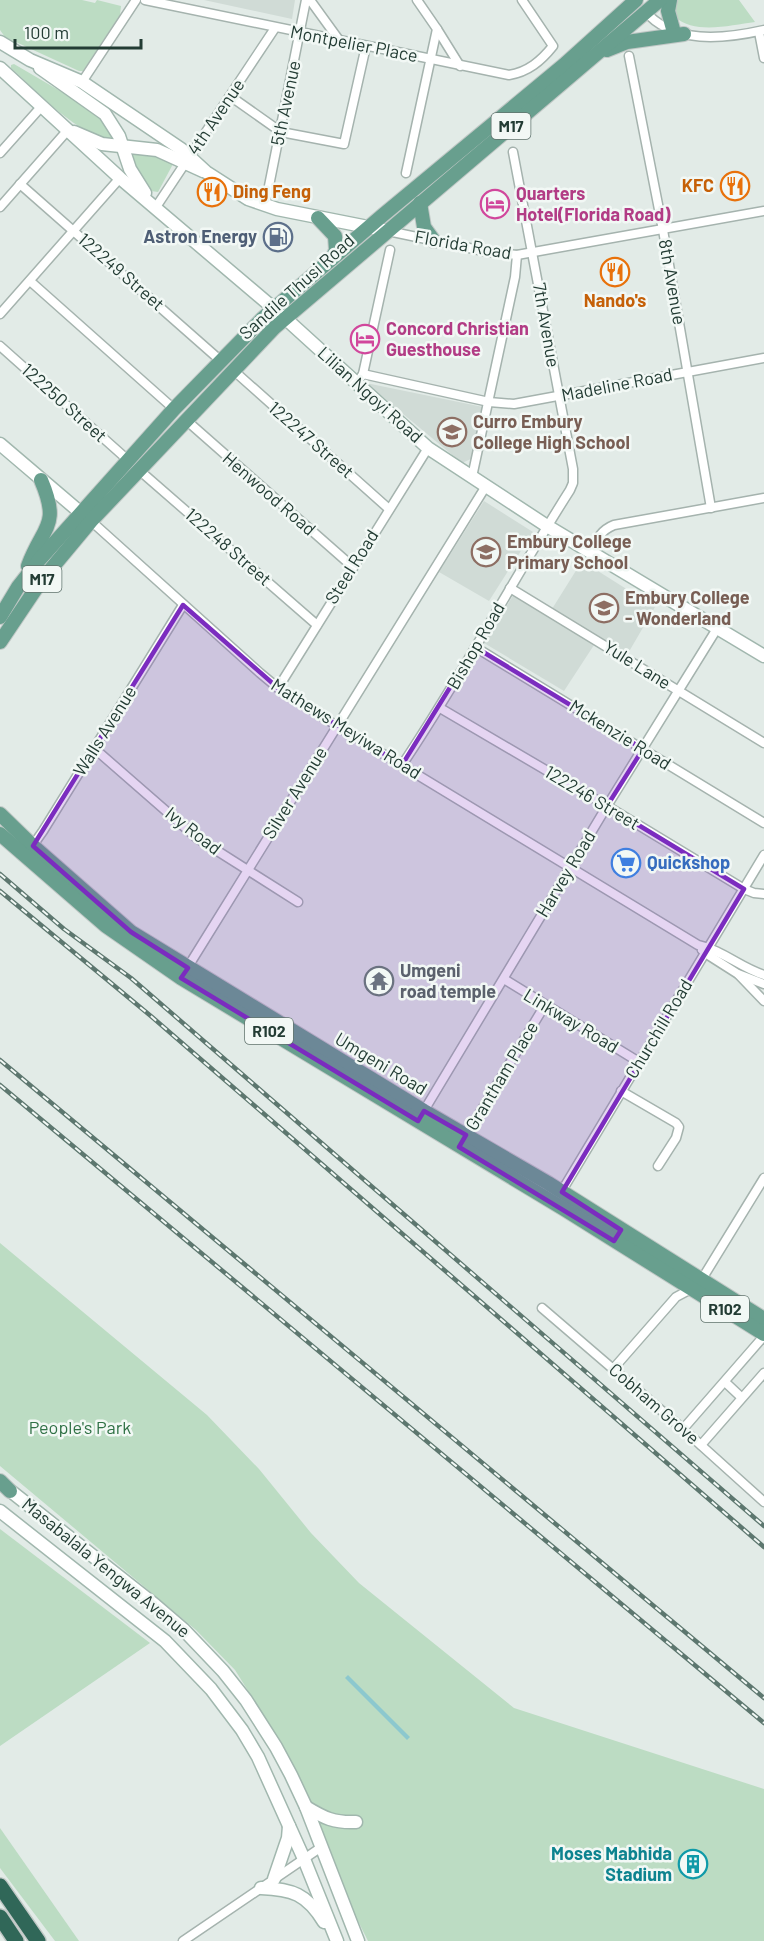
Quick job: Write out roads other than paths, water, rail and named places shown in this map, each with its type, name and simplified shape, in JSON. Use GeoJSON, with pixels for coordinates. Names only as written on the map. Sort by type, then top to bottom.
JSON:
{"type":"FeatureCollection","features":[{"type":"Feature","properties":{"kind":"highway"},"geometry":{"type":"LineString","coordinates":[[0,1886],[38,1941]]}},
{"type":"Feature","properties":{"kind":"highway"},"geometry":{"type":"LineString","coordinates":[[0,1917],[16,1941]]}},
{"type":"Feature","properties":{"kind":"main road","name":"Sandile Thusi Road"},"geometry":{"type":"LineString","coordinates":[[134,465],[174,409],[273,309],[564,65],[636,0]]}},
{"type":"Feature","properties":{"kind":"main road","name":"Sandile Thusi Road"},"geometry":{"type":"LineString","coordinates":[[0,617],[23,580],[134,465],[186,420],[285,318],[660,0]]}},
{"type":"Feature","properties":{"kind":"main road"},"geometry":{"type":"LineString","coordinates":[[583,64],[612,47],[678,31],[668,11],[670,0]]}},
{"type":"Feature","properties":{"kind":"main road"},"geometry":{"type":"LineString","coordinates":[[420,203],[424,227],[434,241]]}},
{"type":"Feature","properties":{"kind":"main road"},"geometry":{"type":"LineString","coordinates":[[318,218],[336,236],[336,250],[332,259]]}},
{"type":"Feature","properties":{"kind":"main road"},"geometry":{"type":"LineString","coordinates":[[23,580],[50,517],[48,497],[41,480]]}},
{"type":"Feature","properties":{"kind":"main road","name":"Sandile Thusi Road"},"geometry":{"type":"LineString","coordinates":[[0,642],[86,517]]}},
{"type":"Feature","properties":{"kind":"main road","name":"Umgeni Road"},"geometry":{"type":"LineString","coordinates":[[0,814],[29,851],[106,926],[697,1283],[764,1319]]}},
{"type":"Feature","properties":{"kind":"main road","name":"Umgeni Road"},"geometry":{"type":"LineString","coordinates":[[0,834],[29,851]]}},
{"type":"Feature","properties":{"kind":"main road","name":"Umgeni Road"},"geometry":{"type":"LineString","coordinates":[[697,1283],[764,1335]]}},
{"type":"Feature","properties":{"kind":"street"},"geometry":{"type":"LineString","coordinates":[[82,82],[136,0]]}},
{"type":"Feature","properties":{"kind":"street","name":"Montpelier Place"},"geometry":{"type":"LineString","coordinates":[[145,0],[508,75],[519,74],[536,64],[553,46],[522,0]]}},
{"type":"Feature","properties":{"kind":"street"},"geometry":{"type":"LineString","coordinates":[[308,0],[339,40]]}},
{"type":"Feature","properties":{"kind":"street","name":"5th Avenue"},"geometry":{"type":"LineString","coordinates":[[265,206],[308,0]]}},
{"type":"Feature","properties":{"kind":"street"},"geometry":{"type":"LineString","coordinates":[[417,0],[460,66]]}},
{"type":"Feature","properties":{"kind":"street"},"geometry":{"type":"LineString","coordinates":[[636,0],[655,20],[678,31],[706,38],[761,31],[764,58]]}},
{"type":"Feature","properties":{"kind":"street","name":"4th Avenue"},"geometry":{"type":"LineString","coordinates":[[153,205],[187,160],[275,28]]}},
{"type":"Feature","properties":{"kind":"street"},"geometry":{"type":"LineString","coordinates":[[406,173],[437,29]]}},
{"type":"Feature","properties":{"kind":"street","name":"Florida Road"},"geometry":{"type":"LineString","coordinates":[[0,42],[30,60],[82,82],[187,160],[243,196],[265,206],[318,218],[488,252],[517,255],[764,211]]}},
{"type":"Feature","properties":{"kind":"street"},"geometry":{"type":"LineString","coordinates":[[230,96],[280,132],[345,143],[366,46]]}},
{"type":"Feature","properties":{"kind":"street","name":"8th Avenue"},"geometry":{"type":"LineString","coordinates":[[629,56],[663,230],[711,508]]}},
{"type":"Feature","properties":{"kind":"street","name":"Lilian Ngoyi Road"},"geometry":{"type":"LineString","coordinates":[[30,60],[51,78],[105,114],[114,127],[130,169],[153,205]]}},
{"type":"Feature","properties":{"kind":"street","name":"Lilian Ngoyi Road"},"geometry":{"type":"LineString","coordinates":[[0,68],[120,178],[273,309],[360,378],[428,447],[547,526],[764,656]]}},
{"type":"Feature","properties":{"kind":"street"},"geometry":{"type":"LineString","coordinates":[[0,153],[41,107]]}},
{"type":"Feature","properties":{"kind":"street"},"geometry":{"type":"LineString","coordinates":[[0,207],[65,129]]}},
{"type":"Feature","properties":{"kind":"street","name":"Florida Road"},"geometry":{"type":"LineString","coordinates":[[65,129],[93,141],[157,150],[187,160]]}},
{"type":"Feature","properties":{"kind":"street","name":"7th Avenue"},"geometry":{"type":"LineString","coordinates":[[513,152],[573,470],[573,483],[570,490],[547,526]]}},
{"type":"Feature","properties":{"kind":"street"},"geometry":{"type":"LineString","coordinates":[[0,314],[120,178]]}},
{"type":"Feature","properties":{"kind":"street","name":"122249 Street"},"geometry":{"type":"LineString","coordinates":[[21,184],[221,361]]}},
{"type":"Feature","properties":{"kind":"street"},"geometry":{"type":"LineString","coordinates":[[360,378],[390,249]]}},
{"type":"Feature","properties":{"kind":"street"},"geometry":{"type":"LineString","coordinates":[[472,477],[515,277],[517,255]]}},
{"type":"Feature","properties":{"kind":"street"},"geometry":{"type":"LineString","coordinates":[[30,281],[174,409]]}},
{"type":"Feature","properties":{"kind":"street","name":"122250 Street"},"geometry":{"type":"LineString","coordinates":[[0,346],[134,465]]}},
{"type":"Feature","properties":{"kind":"street","name":"Madeline Road"},"geometry":{"type":"LineString","coordinates":[[360,378],[489,402],[514,404],[764,358]]}},
{"type":"Feature","properties":{"kind":"street","name":"122247 Street"},"geometry":{"type":"LineString","coordinates":[[233,370],[389,509]]}},
{"type":"Feature","properties":{"kind":"street","name":"Henwood Road"},"geometry":{"type":"LineString","coordinates":[[186,420],[353,567]]}},
{"type":"Feature","properties":{"kind":"street","name":"Mathews Meyiwa Road"},"geometry":{"type":"LineString","coordinates":[[0,444],[86,517],[278,688],[698,945],[764,975]]}},
{"type":"Feature","properties":{"kind":"street","name":"Steel Road"},"geometry":{"type":"LineString","coordinates":[[278,688],[428,447]]}},
{"type":"Feature","properties":{"kind":"street","name":"122248 Street"},"geometry":{"type":"LineString","coordinates":[[134,465],[317,625]]}},
{"type":"Feature","properties":{"kind":"street","name":"Silver Avenue"},"geometry":{"type":"LineString","coordinates":[[184,973],[486,486]]}},
{"type":"Feature","properties":{"kind":"street"},"geometry":{"type":"LineString","coordinates":[[590,552],[600,534],[606,528],[614,525],[764,498]]}},
{"type":"Feature","properties":{"kind":"street","name":"Bishop Road"},"geometry":{"type":"LineString","coordinates":[[402,765],[440,708],[547,526]]}},
{"type":"Feature","properties":{"kind":"street","name":"Yule Lane"},"geometry":{"type":"LineString","coordinates":[[510,588],[764,743]]}},
{"type":"Feature","properties":{"kind":"street","name":"Walls Avenue"},"geometry":{"type":"LineString","coordinates":[[29,851],[95,749],[183,605]]}},
{"type":"Feature","properties":{"kind":"street","name":"Harvey Road"},"geometry":{"type":"LineString","coordinates":[[421,1116],[607,806],[718,627]]}},
{"type":"Feature","properties":{"kind":"street","name":"Mckenzie Road"},"geometry":{"type":"LineString","coordinates":[[475,647],[764,823]]}},
{"type":"Feature","properties":{"kind":"street","name":"122246 Street"},"geometry":{"type":"LineString","coordinates":[[440,708],[744,889],[764,894]]}},
{"type":"Feature","properties":{"kind":"street","name":"Ivy Road"},"geometry":{"type":"LineString","coordinates":[[95,749],[197,837],[298,902]]}},
{"type":"Feature","properties":{"kind":"street","name":"Churchill Road"},"geometry":{"type":"LineString","coordinates":[[558,1198],[764,855]]}},
{"type":"Feature","properties":{"kind":"street","name":"Mathews Meyiwa Road"},"geometry":{"type":"LineString","coordinates":[[707,950],[738,974],[764,984]]}},
{"type":"Feature","properties":{"kind":"street"},"geometry":{"type":"LineString","coordinates":[[738,974],[764,1001]]}},
{"type":"Feature","properties":{"kind":"street","name":"Linkway Road"},"geometry":{"type":"LineString","coordinates":[[504,979],[639,1062]]}},
{"type":"Feature","properties":{"kind":"street","name":"Grantham Place"},"geometry":{"type":"LineString","coordinates":[[462,1141],[545,1005]]}},
{"type":"Feature","properties":{"kind":"street"},"geometry":{"type":"LineString","coordinates":[[621,1091],[676,1122],[679,1127],[676,1138],[658,1166]]}},
{"type":"Feature","properties":{"kind":"street"},"geometry":{"type":"LineString","coordinates":[[612,1369],[676,1297],[697,1283],[764,1178]]}},
{"type":"Feature","properties":{"kind":"street","name":"Cobham Grove"},"geometry":{"type":"LineString","coordinates":[[542,1308],[764,1502]]}},
{"type":"Feature","properties":{"kind":"street"},"geometry":{"type":"LineString","coordinates":[[683,1429],[764,1335]]}},
{"type":"Feature","properties":{"kind":"street"},"geometry":{"type":"LineString","coordinates":[[701,1445],[764,1372]]}},
{"type":"Feature","properties":{"kind":"street"},"geometry":{"type":"LineString","coordinates":[[725,1382],[741,1397]]}},
{"type":"Feature","properties":{"kind":"street","name":"Masabalala Yengwa Avenue"},"geometry":{"type":"LineString","coordinates":[[3,1485],[155,1605],[223,1671],[246,1701],[291,1775],[306,1807],[358,1941]]}},
{"type":"Feature","properties":{"kind":"street","name":"Masabalala Yengwa Avenue"},"geometry":{"type":"LineString","coordinates":[[0,1511],[165,1641],[211,1689],[244,1734],[263,1767],[304,1859],[336,1941]]}},
{"type":"Feature","properties":{"kind":"street"},"geometry":{"type":"LineString","coordinates":[[306,1807],[326,1819],[356,1822]]}},
{"type":"Feature","properties":{"kind":"street"},"geometry":{"type":"LineString","coordinates":[[274,1879],[288,1838],[289,1825]]}},
{"type":"Feature","properties":{"kind":"street"},"geometry":{"type":"LineString","coordinates":[[183,1941],[320,1848]]}},
{"type":"Feature","properties":{"kind":"street"},"geometry":{"type":"LineString","coordinates":[[261,1888],[282,1889],[300,1895],[318,1912],[336,1941]]}},
{"type":"Feature","properties":{"kind":"water"},"geometry":{"type":"Polygon","coordinates":[[[348,1675],[410,1737],[407,1740],[345,1678],[348,1675]]]}},
{"type":"Feature","properties":{"kind":"railway"},"geometry":{"type":"LineString","coordinates":[[0,874],[64,929],[131,978],[764,1526]]}},
{"type":"Feature","properties":{"kind":"railway"},"geometry":{"type":"LineString","coordinates":[[0,891],[152,1017],[764,1547]]}},
{"type":"Feature","properties":{"kind":"railway"},"geometry":{"type":"LineString","coordinates":[[0,1060],[764,1698]]}},
{"type":"Feature","properties":{"kind":"railway"},"geometry":{"type":"LineString","coordinates":[[0,1085],[764,1723]]}},
{"type":"Feature","properties":{"kind":"place","name":"KFC"},"geometry":{"type":"Point","coordinates":[735,186]}},
{"type":"Feature","properties":{"kind":"place","name":"Ding Feng"},"geometry":{"type":"Point","coordinates":[212,192]}},
{"type":"Feature","properties":{"kind":"place","name":"Quarters Hotel(Florida Road)"},"geometry":{"type":"Point","coordinates":[495,204]}},
{"type":"Feature","properties":{"kind":"place","name":"Astron Energy"},"geometry":{"type":"Point","coordinates":[278,237]}},
{"type":"Feature","properties":{"kind":"place","name":"Nando's"},"geometry":{"type":"Point","coordinates":[615,272]}},
{"type":"Feature","properties":{"kind":"place","name":"Concord Christian Guesthouse"},"geometry":{"type":"Point","coordinates":[365,339]}},
{"type":"Feature","properties":{"kind":"place","name":"Curro Embury College High School"},"geometry":{"type":"Point","coordinates":[452,432]}},
{"type":"Feature","properties":{"kind":"place","name":"Embury College Primary School"},"geometry":{"type":"Point","coordinates":[486,552]}},
{"type":"Feature","properties":{"kind":"place","name":"Embury College - Wonderland"},"geometry":{"type":"Point","coordinates":[604,608]}},
{"type":"Feature","properties":{"kind":"place","name":"Quickshop"},"geometry":{"type":"Point","coordinates":[626,863]}},
{"type":"Feature","properties":{"kind":"place","name":"Umgeni road temple"},"geometry":{"type":"Point","coordinates":[379,981]}},
{"type":"Feature","properties":{"kind":"place","name":"Moses Mabhida Stadium"},"geometry":{"type":"Point","coordinates":[693,1864]}},
{"type":"Feature","properties":{"kind":"park label","name":"People's Park"},"geometry":{"type":"Point","coordinates":[80,1428]}}]}
